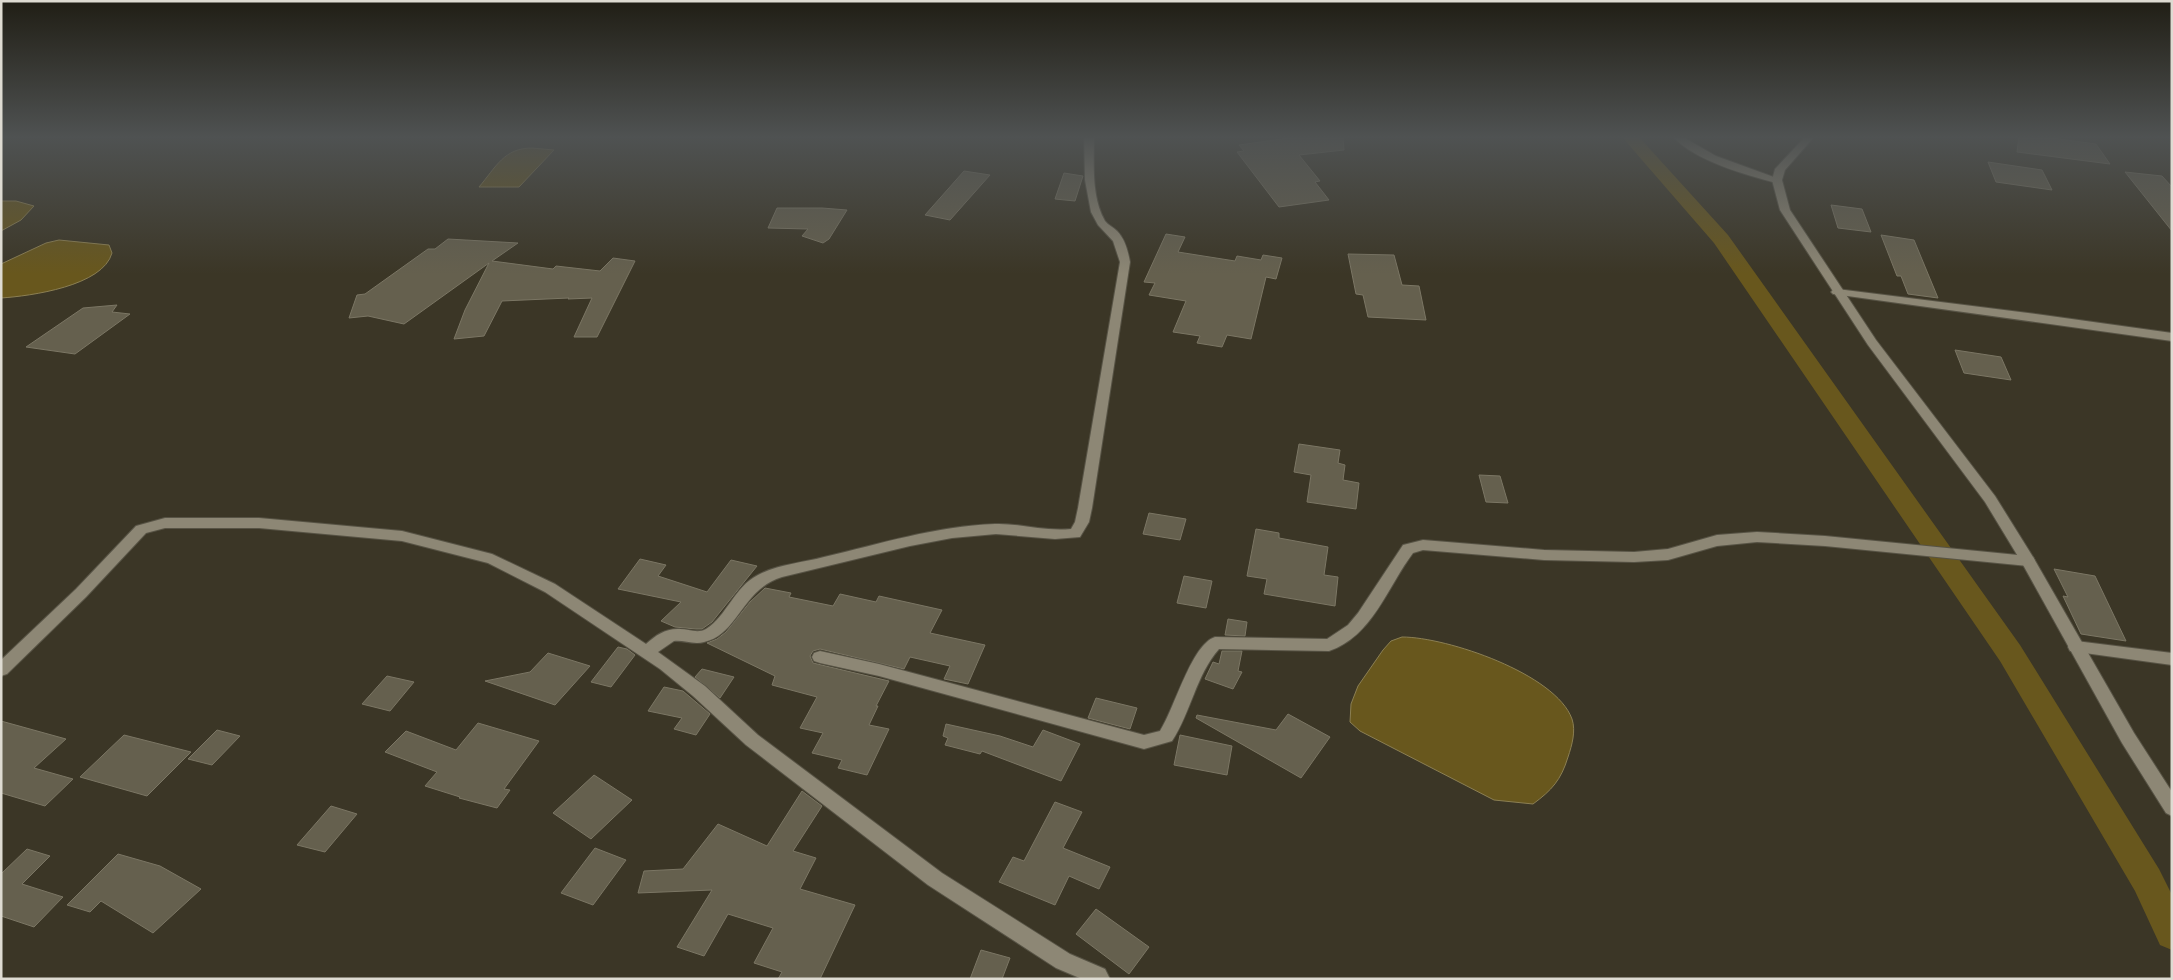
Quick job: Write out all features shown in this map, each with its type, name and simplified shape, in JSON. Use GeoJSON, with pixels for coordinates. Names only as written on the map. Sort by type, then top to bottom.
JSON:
{"type":"FeatureCollection","features":[{"type":"Feature","properties":{"kind":"main road"},"geometry":{"type":"LineString","coordinates":[[1778,183],[1785,210],[1837,292],[1872,342],[1990,499],[2028,561],[2128,738],[2172,808]]}},
{"type":"Feature","properties":{"kind":"street"},"geometry":{"type":"LineString","coordinates":[[648,652],[667,636],[677,634],[700,638],[711,635],[722,625],[748,591],[758,582],[800,567],[922,537],[968,531],[1017,530],[1060,536],[1075,533],[1082,522],[1085,508],[1125,262],[1122,245],[1102,224],[1095,210],[1092,183]]}},
{"type":"Feature","properties":{"kind":"street"},"geometry":{"type":"LineString","coordinates":[[1837,292],[2043,318],[2172,337]]}},
{"type":"Feature","properties":{"kind":"street"},"geometry":{"type":"LineString","coordinates":[[1,670],[81,594],[142,529],[165,523],[259,523],[402,536],[492,559],[550,588],[648,652],[699,691],[752,740],[935,879],[1063,961],[1098,976],[1100,979]]}},
{"type":"Feature","properties":{"kind":"street"},"geometry":{"type":"LineString","coordinates":[[820,657],[888,673],[1144,742],[1166,736],[1176,720],[1201,659],[1215,643],[1329,645],[1336,642],[1355,629],[1408,548],[1423,545],[1611,558],[1667,555],[1694,546],[1756,537],[1877,545],[2028,561]]}},
{"type":"Feature","properties":{"kind":"street"},"geometry":{"type":"LineString","coordinates":[[2076,647],[2172,659]]}},
{"type":"Feature","properties":{"kind":"shaded area"},"geometry":{"type":"Polygon","coordinates":[[[482,183],[523,183],[519,187],[479,187],[482,183]]]}},
{"type":"Feature","properties":{"kind":"shaded area"},"geometry":{"type":"Polygon","coordinates":[[[1,201],[16,201],[34,206],[21,220],[1,231],[1,201]]]}},
{"type":"Feature","properties":{"kind":"shaded area"},"geometry":{"type":"Polygon","coordinates":[[[59,240],[109,245],[112,253],[106,264],[95,274],[81,281],[47,292],[1,298],[1,264],[46,243],[59,240]]]}},
{"type":"Feature","properties":{"kind":"shaded area"},"geometry":{"type":"Polygon","coordinates":[[[1402,637],[1445,643],[1498,661],[1523,673],[1545,687],[1562,703],[1572,719],[1574,728],[1573,738],[1562,772],[1546,794],[1533,804],[1494,800],[1360,731],[1350,722],[1351,704],[1358,686],[1391,641],[1402,637]]]}},
{"type":"Feature","properties":{"kind":"building"},"geometry":{"type":"Polygon","coordinates":[[[954,183],[983,183],[950,220],[925,215],[954,183]]]}},
{"type":"Feature","properties":{"kind":"building"},"geometry":{"type":"Polygon","coordinates":[[[1061,183],[1081,183],[1075,201],[1055,199],[1061,183]]]}},
{"type":"Feature","properties":{"kind":"building"},"geometry":{"type":"Polygon","coordinates":[[[1260,183],[1316,183],[1329,200],[1279,207],[1260,183]]]}},
{"type":"Feature","properties":{"kind":"building"},"geometry":{"type":"Polygon","coordinates":[[[2001,183],[2048,183],[2052,190],[2001,183]]]}},
{"type":"Feature","properties":{"kind":"building"},"geometry":{"type":"Polygon","coordinates":[[[2134,183],[2168,183],[2172,187],[2172,231],[2134,183]]]}},
{"type":"Feature","properties":{"kind":"building"},"geometry":{"type":"Polygon","coordinates":[[[1831,205],[1862,209],[1871,232],[1838,228],[1831,205]]]}},
{"type":"Feature","properties":{"kind":"building"},"geometry":{"type":"Polygon","coordinates":[[[777,208],[847,210],[829,239],[823,243],[802,236],[808,229],[768,228],[777,208]]]}},
{"type":"Feature","properties":{"kind":"building"},"geometry":{"type":"Polygon","coordinates":[[[1166,234],[1185,237],[1178,252],[1235,261],[1237,256],[1261,260],[1263,255],[1282,258],[1276,279],[1266,277],[1251,339],[1227,335],[1222,347],[1197,343],[1200,336],[1173,332],[1186,301],[1149,295],[1155,283],[1144,282],[1166,234]]]}},
{"type":"Feature","properties":{"kind":"building"},"geometry":{"type":"Polygon","coordinates":[[[1881,235],[1914,240],[1938,298],[1908,294],[1901,276],[1897,276],[1881,235]]]}},
{"type":"Feature","properties":{"kind":"building"},"geometry":{"type":"Polygon","coordinates":[[[448,239],[518,243],[492,261],[553,269],[556,266],[600,271],[613,258],[635,261],[597,337],[574,337],[592,298],[569,298],[502,301],[484,336],[454,339],[465,310],[489,263],[404,324],[368,316],[349,318],[357,295],[365,294],[428,249],[435,249],[448,239]]]}},
{"type":"Feature","properties":{"kind":"building"},"geometry":{"type":"Polygon","coordinates":[[[1348,254],[1394,255],[1402,285],[1419,286],[1426,320],[1368,317],[1363,295],[1356,294],[1348,254]]]}},
{"type":"Feature","properties":{"kind":"building"},"geometry":{"type":"Polygon","coordinates":[[[117,305],[112,312],[130,314],[75,354],[26,347],[83,308],[117,305]]]}},
{"type":"Feature","properties":{"kind":"building"},"geometry":{"type":"Polygon","coordinates":[[[1955,350],[2001,357],[2011,380],[1964,373],[1955,350]]]}},
{"type":"Feature","properties":{"kind":"building"},"geometry":{"type":"Polygon","coordinates":[[[1299,444],[1340,450],[1338,463],[1345,465],[1343,480],[1359,483],[1356,509],[1307,502],[1311,475],[1294,472],[1299,444]]]}},
{"type":"Feature","properties":{"kind":"building"},"geometry":{"type":"Polygon","coordinates":[[[1479,475],[1500,476],[1508,503],[1486,502],[1479,475]]]}},
{"type":"Feature","properties":{"kind":"building"},"geometry":{"type":"Polygon","coordinates":[[[1149,513],[1186,519],[1180,540],[1143,534],[1149,513]]]}},
{"type":"Feature","properties":{"kind":"building"},"geometry":{"type":"Polygon","coordinates":[[[1256,529],[1279,533],[1279,538],[1328,547],[1324,575],[1338,577],[1335,606],[1264,594],[1267,579],[1247,576],[1256,529]]]}},
{"type":"Feature","properties":{"kind":"building"},"geometry":{"type":"Polygon","coordinates":[[[640,559],[666,565],[658,576],[707,592],[731,560],[757,566],[712,622],[702,629],[696,629],[675,627],[661,621],[681,602],[618,589],[640,559]]]}},
{"type":"Feature","properties":{"kind":"building"},"geometry":{"type":"Polygon","coordinates":[[[2054,569],[2095,576],[2126,641],[2081,634],[2063,596],[2068,597],[2054,569]]]}},
{"type":"Feature","properties":{"kind":"building"},"geometry":{"type":"Polygon","coordinates":[[[1184,576],[1212,581],[1206,608],[1177,603],[1184,576]]]}},
{"type":"Feature","properties":{"kind":"building"},"geometry":{"type":"Polygon","coordinates":[[[765,588],[791,593],[789,597],[833,606],[840,594],[876,602],[879,596],[942,610],[930,633],[985,645],[968,684],[944,679],[950,666],[910,657],[904,669],[820,649],[813,651],[810,656],[813,663],[889,681],[869,725],[889,729],[867,775],[838,768],[842,760],[812,753],[823,733],[800,728],[817,697],[772,685],[775,676],[707,643],[717,639],[726,632],[750,602],[765,588]]]}},
{"type":"Feature","properties":{"kind":"building"},"geometry":{"type":"Polygon","coordinates":[[[1228,619],[1247,622],[1245,636],[1225,635],[1228,619]]]}},
{"type":"Feature","properties":{"kind":"building"},"geometry":{"type":"Polygon","coordinates":[[[618,647],[627,649],[635,655],[611,687],[591,682],[618,647]]]}},
{"type":"Feature","properties":{"kind":"building"},"geometry":{"type":"Polygon","coordinates":[[[1222,651],[1242,651],[1238,671],[1242,672],[1233,689],[1205,679],[1213,662],[1219,664],[1222,651]]]}},
{"type":"Feature","properties":{"kind":"building"},"geometry":{"type":"Polygon","coordinates":[[[548,653],[590,666],[555,705],[485,681],[530,672],[548,653]]]}},
{"type":"Feature","properties":{"kind":"building"},"geometry":{"type":"Polygon","coordinates":[[[702,669],[734,677],[720,698],[695,677],[702,669]]]}},
{"type":"Feature","properties":{"kind":"building"},"geometry":{"type":"Polygon","coordinates":[[[387,676],[414,682],[390,711],[362,704],[387,676]]]}},
{"type":"Feature","properties":{"kind":"building"},"geometry":{"type":"Polygon","coordinates":[[[664,687],[683,691],[710,714],[696,735],[674,729],[682,718],[648,711],[664,687]]]}},
{"type":"Feature","properties":{"kind":"building"},"geometry":{"type":"Polygon","coordinates":[[[1096,698],[1137,708],[1130,729],[1088,718],[1096,698]]]}},
{"type":"Feature","properties":{"kind":"building"},"geometry":{"type":"Polygon","coordinates":[[[1288,714],[1330,737],[1301,778],[1196,718],[1197,715],[1276,730],[1288,714]]]}},
{"type":"Feature","properties":{"kind":"building"},"geometry":{"type":"Polygon","coordinates":[[[1,721],[66,739],[34,768],[73,779],[45,806],[1,793],[1,721]]]}},
{"type":"Feature","properties":{"kind":"building"},"geometry":{"type":"Polygon","coordinates":[[[478,723],[539,741],[504,789],[510,790],[497,808],[459,798],[425,786],[437,772],[385,752],[406,731],[456,750],[478,723]]]}},
{"type":"Feature","properties":{"kind":"building"},"geometry":{"type":"Polygon","coordinates":[[[946,724],[1000,736],[1033,747],[1043,730],[1080,744],[1061,781],[982,751],[980,754],[945,745],[948,738],[943,736],[946,724]]]}},
{"type":"Feature","properties":{"kind":"building"},"geometry":{"type":"Polygon","coordinates":[[[217,730],[240,736],[212,765],[188,759],[217,730]]]}},
{"type":"Feature","properties":{"kind":"building"},"geometry":{"type":"Polygon","coordinates":[[[124,735],[191,752],[147,796],[80,777],[124,735]]]}},
{"type":"Feature","properties":{"kind":"building"},"geometry":{"type":"Polygon","coordinates":[[[1180,735],[1232,746],[1227,775],[1174,765],[1180,735]]]}},
{"type":"Feature","properties":{"kind":"building"},"geometry":{"type":"Polygon","coordinates":[[[594,775],[632,800],[591,839],[553,813],[594,775]]]}},
{"type":"Feature","properties":{"kind":"building"},"geometry":{"type":"Polygon","coordinates":[[[802,791],[822,806],[793,851],[816,858],[800,889],[855,905],[820,979],[778,979],[782,972],[754,963],[773,928],[728,914],[704,956],[677,947],[712,890],[638,893],[644,871],[683,869],[718,824],[767,846],[802,791]]]}},
{"type":"Feature","properties":{"kind":"building"},"geometry":{"type":"Polygon","coordinates":[[[1055,802],[1082,812],[1063,848],[1110,867],[1099,889],[1069,876],[1055,905],[999,882],[1013,857],[1024,861],[1055,802]]]}},
{"type":"Feature","properties":{"kind":"building"},"geometry":{"type":"Polygon","coordinates":[[[331,806],[357,814],[325,852],[297,845],[331,806]]]}},
{"type":"Feature","properties":{"kind":"building"},"geometry":{"type":"Polygon","coordinates":[[[595,848],[626,860],[593,905],[561,893],[595,848]]]}},
{"type":"Feature","properties":{"kind":"building"},"geometry":{"type":"Polygon","coordinates":[[[27,849],[50,856],[22,884],[63,897],[34,927],[1,916],[1,874],[27,849]]]}},
{"type":"Feature","properties":{"kind":"building"},"geometry":{"type":"Polygon","coordinates":[[[118,854],[160,866],[201,889],[153,933],[101,901],[90,912],[67,905],[118,854]]]}},
{"type":"Feature","properties":{"kind":"building"},"geometry":{"type":"Polygon","coordinates":[[[1096,909],[1149,947],[1129,974],[1076,934],[1096,909]]]}},
{"type":"Feature","properties":{"kind":"building"},"geometry":{"type":"Polygon","coordinates":[[[981,950],[1010,958],[1002,979],[970,979],[981,950]]]}},
{"type":"Feature","properties":{"kind":"waterway"},"geometry":{"type":"LineString","coordinates":[[1671,183],[1721,239],[2010,653],[2147,880],[2172,933]]}}]}
